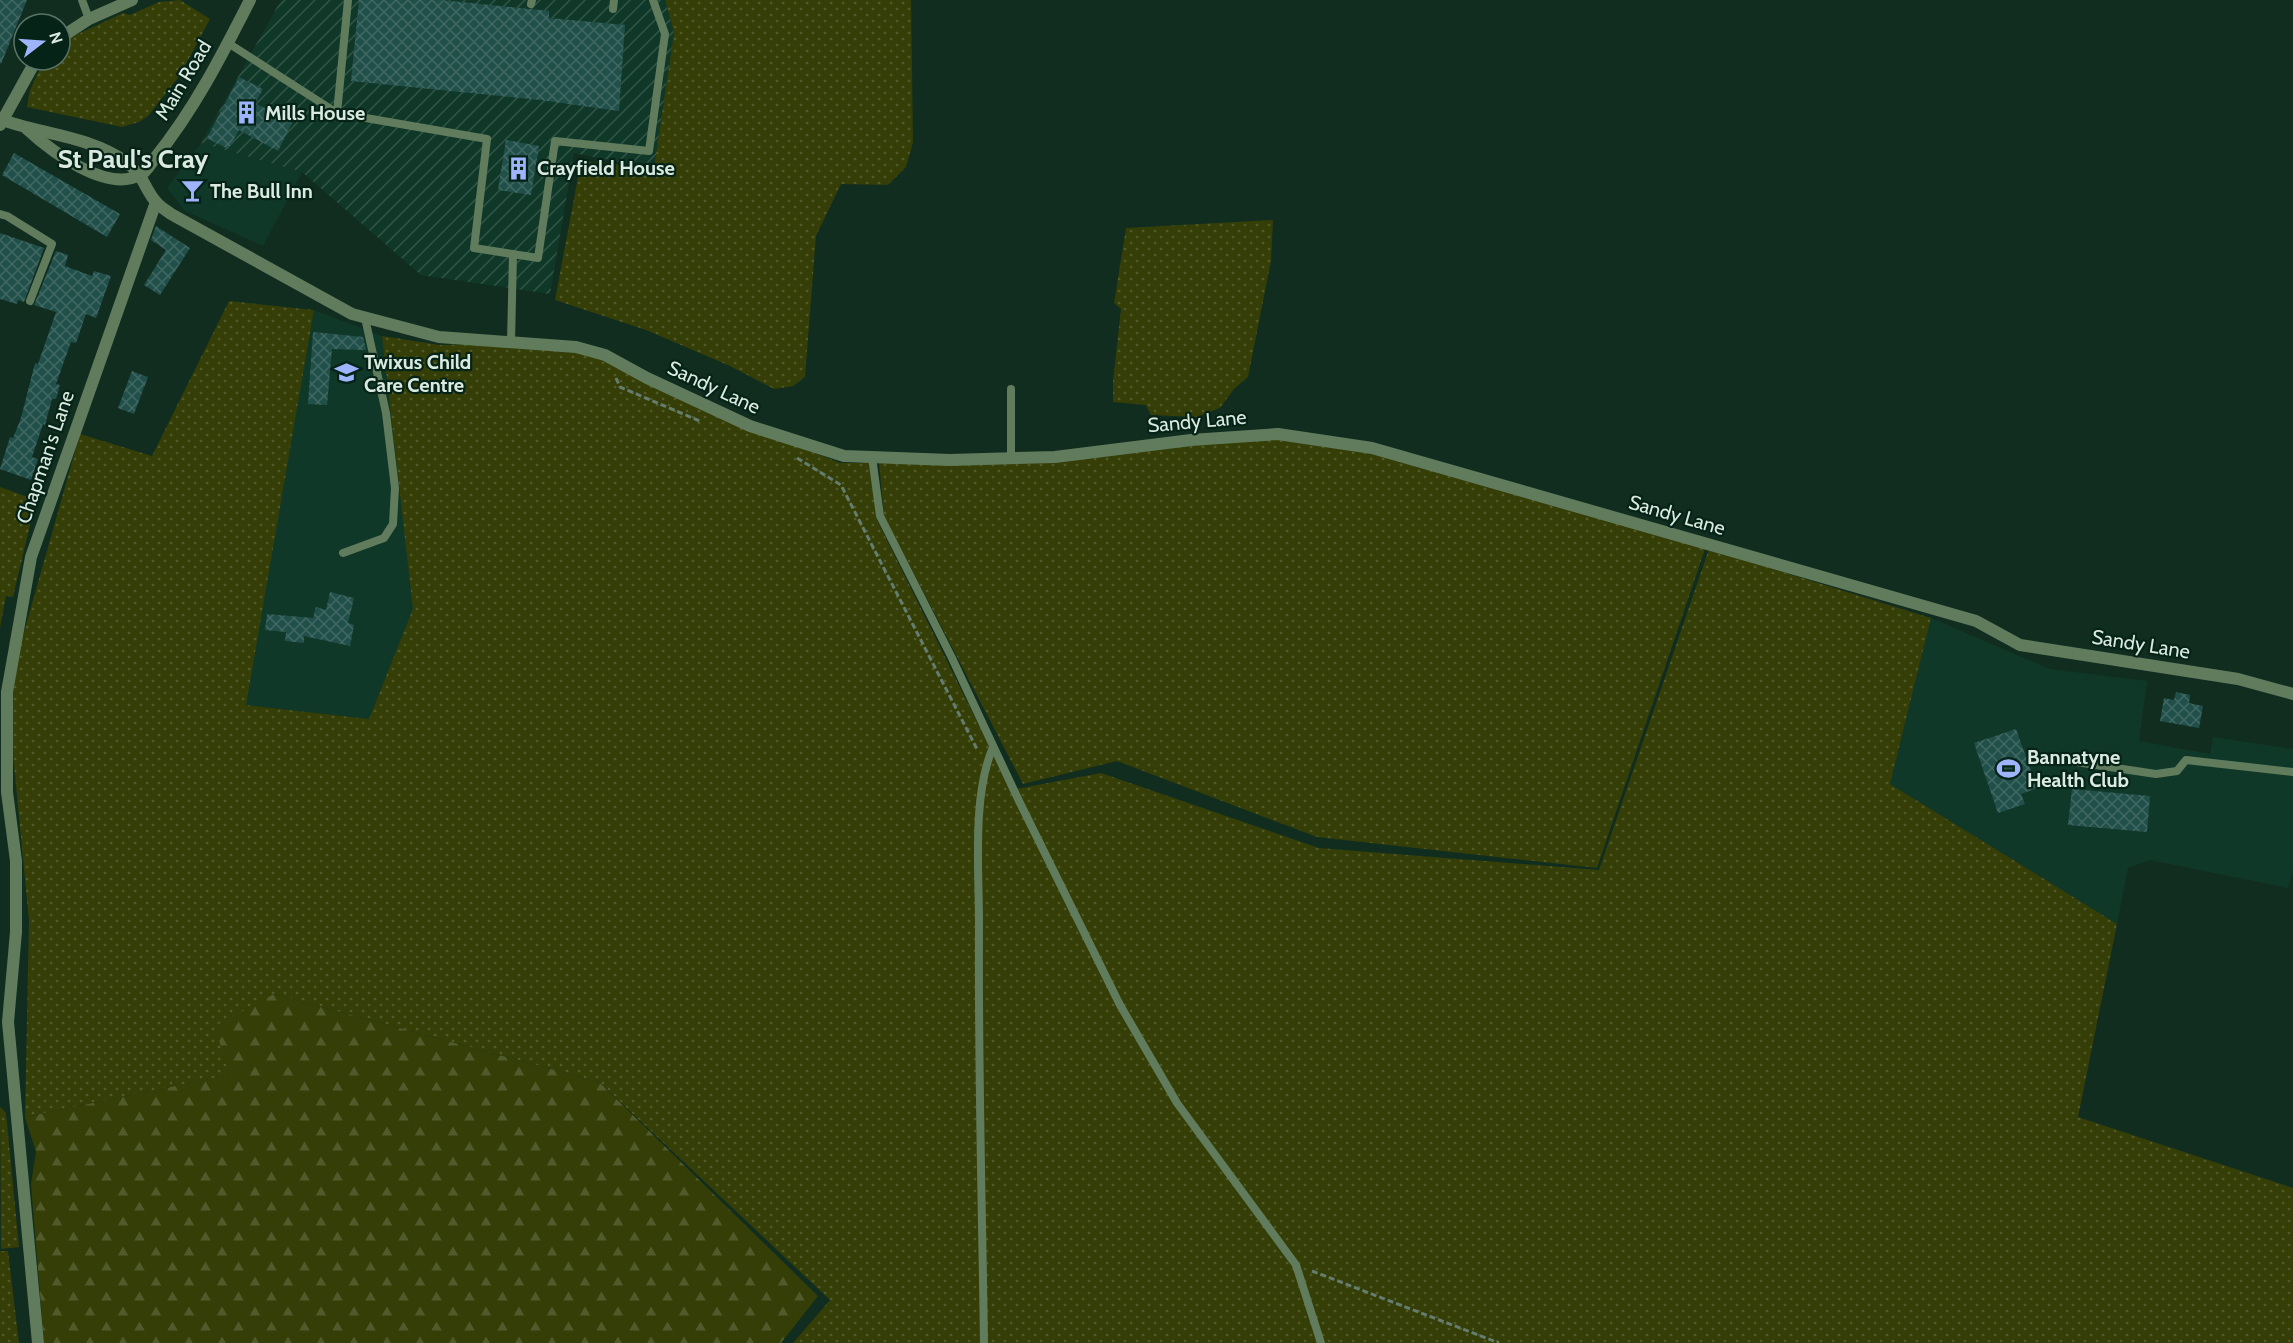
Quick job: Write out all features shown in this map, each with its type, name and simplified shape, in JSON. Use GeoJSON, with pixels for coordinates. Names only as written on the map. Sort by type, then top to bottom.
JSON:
{"type":"FeatureCollection","features":[{"type":"Feature","properties":{"kind":"street"},"geometry":{"type":"LineString","coordinates":[[72,30],[89,19],[132,0]]}},
{"type":"Feature","properties":{"kind":"street","name":"Main Road"},"geometry":{"type":"LineString","coordinates":[[141,175],[170,139],[204,88],[250,0]]}},
{"type":"Feature","properties":{"kind":"street"},"geometry":{"type":"LineString","coordinates":[[29,72],[1,121],[85,142],[125,161],[141,175]]}},
{"type":"Feature","properties":{"kind":"street"},"geometry":{"type":"LineString","coordinates":[[27,129],[74,166],[119,180],[141,175]]}},
{"type":"Feature","properties":{"kind":"street","name":"Sandy Lane"},"geometry":{"type":"LineString","coordinates":[[141,175],[156,202],[171,214],[352,314],[439,337],[576,347],[605,355],[750,426],[844,456],[950,460],[1055,457],[1191,440],[1278,434],[1372,448],[1976,621],[2019,645],[2238,679],[2293,694]]}},
{"type":"Feature","properties":{"kind":"street","name":"Chapman's Lane"},"geometry":{"type":"LineString","coordinates":[[38,1343],[8,1022],[16,932],[16,861],[7,792],[7,692],[31,557],[156,202]]}},
{"type":"Feature","properties":{"kind":"lane"},"geometry":{"type":"LineString","coordinates":[[82,0],[89,19]]}},
{"type":"Feature","properties":{"kind":"lane"},"geometry":{"type":"LineString","coordinates":[[337,113],[348,0]]}},
{"type":"Feature","properties":{"kind":"lane"},"geometry":{"type":"LineString","coordinates":[[228,43],[337,113],[487,139],[474,248],[538,258],[555,141],[649,151],[665,34],[653,0]]}},
{"type":"Feature","properties":{"kind":"lane"},"geometry":{"type":"LineString","coordinates":[[0,214],[52,244],[30,301]]}},
{"type":"Feature","properties":{"kind":"lane"},"geometry":{"type":"LineString","coordinates":[[511,342],[513,254]]}},
{"type":"Feature","properties":{"kind":"lane"},"geometry":{"type":"LineString","coordinates":[[343,553],[384,538],[393,524],[395,488],[386,413],[380,376],[365,318]]}},
{"type":"Feature","properties":{"kind":"lane"},"geometry":{"type":"LineString","coordinates":[[1011,389],[1011,458]]}},
{"type":"Feature","properties":{"kind":"lane"},"geometry":{"type":"LineString","coordinates":[[872,457],[880,516],[951,656],[993,747],[1120,1005],[1177,1103],[1296,1265],[1321,1343]]}},
{"type":"Feature","properties":{"kind":"lane"},"geometry":{"type":"LineString","coordinates":[[984,1343],[979,987],[980,808],[985,766],[993,747]]}},
{"type":"Feature","properties":{"kind":"lane"},"geometry":{"type":"LineString","coordinates":[[2063,760],[2156,774],[2177,771],[2186,760],[2293,772]]}},
{"type":"Feature","properties":{"kind":"path"},"geometry":{"type":"LineString","coordinates":[[605,355],[620,387],[704,423]]}},
{"type":"Feature","properties":{"kind":"path"},"geometry":{"type":"LineString","coordinates":[[794,457],[842,486],[985,766]]}},
{"type":"Feature","properties":{"kind":"path"},"geometry":{"type":"LineString","coordinates":[[1296,1265],[1499,1343]]}},
{"type":"Feature","properties":{"kind":"shaded area"},"geometry":{"type":"Polygon","coordinates":[[[281,0],[665,0],[674,33],[654,169],[574,153],[550,294],[421,275],[302,172],[201,143],[281,0]]]}},
{"type":"Feature","properties":{"kind":"shaded area"},"geometry":{"type":"Polygon","coordinates":[[[201,143],[302,172],[263,246],[185,211],[167,188],[201,143]]]}},
{"type":"Feature","properties":{"kind":"shaded area"},"geometry":{"type":"Polygon","coordinates":[[[314,310],[382,336],[414,609],[369,719],[245,705],[314,310]]]}},
{"type":"Feature","properties":{"kind":"shaded area"},"geometry":{"type":"Polygon","coordinates":[[[1931,618],[2050,669],[2147,681],[2139,741],[2210,754],[2213,737],[2293,749],[2293,871],[2288,888],[2150,860],[2128,868],[2117,924],[1890,784],[1931,618]]]}},
{"type":"Feature","properties":{"kind":"green space"},"geometry":{"type":"Polygon","coordinates":[[[180,0],[210,19],[180,75],[148,116],[139,122],[122,127],[27,107],[30,90],[38,72],[72,72],[72,37],[123,13],[130,15],[159,2],[180,0]]]}},
{"type":"Feature","properties":{"kind":"green space"},"geometry":{"type":"Polygon","coordinates":[[[665,0],[911,0],[913,142],[906,167],[888,185],[841,184],[816,236],[805,377],[793,386],[774,389],[730,366],[646,330],[555,300],[581,161],[654,168],[674,33],[665,0]]]}},
{"type":"Feature","properties":{"kind":"green space"},"geometry":{"type":"Polygon","coordinates":[[[1273,220],[1271,261],[1248,377],[1234,389],[1220,408],[1196,417],[1151,415],[1146,405],[1113,402],[1121,309],[1114,303],[1126,228],[1273,220]]]}},
{"type":"Feature","properties":{"kind":"green space"},"geometry":{"type":"Polygon","coordinates":[[[229,301],[314,310],[246,705],[369,719],[413,609],[382,336],[440,345],[516,343],[607,357],[750,427],[840,463],[869,463],[877,520],[1011,790],[1101,773],[1319,848],[1599,870],[1709,549],[1931,618],[1890,784],[2117,924],[2078,1117],[2293,1188],[2293,1343],[793,1343],[830,1300],[599,1082],[274,994],[230,1075],[25,1117],[29,921],[7,692],[80,434],[152,456],[229,301]]]}},
{"type":"Feature","properties":{"kind":"green space"},"geometry":{"type":"Polygon","coordinates":[[[1279,436],[1373,450],[1706,546],[1597,868],[1317,837],[1117,761],[1023,784],[884,516],[879,462],[951,462],[1279,436]]]}},
{"type":"Feature","properties":{"kind":"green space"},"geometry":{"type":"Polygon","coordinates":[[[0,487],[36,500],[13,597],[6,596],[0,628],[0,487]]]}},
{"type":"Feature","properties":{"kind":"green space"},"geometry":{"type":"Polygon","coordinates":[[[274,994],[599,1082],[818,1296],[781,1343],[44,1343],[31,1184],[36,1152],[25,1117],[229,1075],[215,1026],[274,994]]]}},
{"type":"Feature","properties":{"kind":"green space"},"geometry":{"type":"Polygon","coordinates":[[[0,1107],[6,1113],[19,1247],[1,1249],[0,1107]]]}},
{"type":"Feature","properties":{"kind":"green space"},"geometry":{"type":"Polygon","coordinates":[[[0,1251],[8,1251],[19,1343],[0,1343],[0,1251]]]}},
{"type":"Feature","properties":{"kind":"building"},"geometry":{"type":"Polygon","coordinates":[[[0,0],[27,0],[22,12],[12,12],[12,37],[0,63],[0,0]]]}},
{"type":"Feature","properties":{"kind":"building"},"geometry":{"type":"Polygon","coordinates":[[[359,0],[441,0],[549,11],[549,18],[625,25],[619,111],[540,100],[351,81],[359,0]]]}},
{"type":"Feature","properties":{"kind":"building","name":"Mills House"},"geometry":{"type":"Polygon","coordinates":[[[239,77],[263,89],[255,103],[292,123],[278,151],[239,130],[228,149],[207,138],[239,77]]]}},
{"type":"Feature","properties":{"kind":"building","name":"Crayfield House"},"geometry":{"type":"Polygon","coordinates":[[[506,140],[539,146],[531,195],[498,190],[506,140]]]}},
{"type":"Feature","properties":{"kind":"building"},"geometry":{"type":"Polygon","coordinates":[[[14,153],[120,214],[107,237],[2,175],[14,153]]]}},
{"type":"Feature","properties":{"kind":"building"},"geometry":{"type":"Polygon","coordinates":[[[156,226],[190,248],[160,295],[144,285],[166,250],[151,240],[156,226]]]}},
{"type":"Feature","properties":{"kind":"building"},"geometry":{"type":"Polygon","coordinates":[[[0,233],[44,248],[24,302],[18,300],[17,304],[0,299],[0,233]]]}},
{"type":"Feature","properties":{"kind":"building"},"geometry":{"type":"Polygon","coordinates":[[[56,251],[68,255],[65,266],[92,276],[94,271],[111,276],[96,318],[86,314],[76,343],[71,342],[56,384],[60,385],[56,399],[52,399],[45,425],[43,424],[32,457],[38,459],[31,480],[0,469],[10,437],[13,438],[21,418],[35,363],[38,364],[56,312],[34,305],[56,251]]]}},
{"type":"Feature","properties":{"kind":"building"},"geometry":{"type":"Polygon","coordinates":[[[313,332],[363,337],[366,350],[332,349],[327,405],[308,404],[313,332]]]}},
{"type":"Feature","properties":{"kind":"building"},"geometry":{"type":"Polygon","coordinates":[[[132,371],[148,377],[134,414],[118,408],[132,371]]]}},
{"type":"Feature","properties":{"kind":"building"},"geometry":{"type":"Polygon","coordinates":[[[330,592],[354,598],[348,623],[354,625],[350,646],[304,636],[304,643],[285,641],[286,632],[265,630],[267,614],[313,618],[316,607],[326,610],[330,592]]]}},
{"type":"Feature","properties":{"kind":"building"},"geometry":{"type":"Polygon","coordinates":[[[2176,692],[2190,695],[2189,703],[2203,706],[2199,728],[2160,721],[2164,698],[2174,700],[2176,692]]]}},
{"type":"Feature","properties":{"kind":"building"},"geometry":{"type":"Polygon","coordinates":[[[2016,729],[2037,788],[2021,794],[2025,804],[1998,813],[1974,743],[2016,729]]]}},
{"type":"Feature","properties":{"kind":"building"},"geometry":{"type":"Polygon","coordinates":[[[2072,789],[2150,796],[2147,832],[2068,825],[2072,789]]]}},
{"type":"Feature","properties":{"kind":"place","name":"Mills House"},"geometry":{"type":"Point","coordinates":[247,113]}},
{"type":"Feature","properties":{"kind":"place","name":"Crayfield House"},"geometry":{"type":"Point","coordinates":[519,168]}},
{"type":"Feature","properties":{"kind":"place","name":"The Bull Inn"},"geometry":{"type":"Point","coordinates":[192,191]}},
{"type":"Feature","properties":{"kind":"place","name":"Twixus Child Care Centre"},"geometry":{"type":"Point","coordinates":[346,373]}},
{"type":"Feature","properties":{"kind":"place","name":"Bannatyne Health Club"},"geometry":{"type":"Point","coordinates":[2009,769]}},
{"type":"Feature","properties":{"kind":"district","name":"St Paul's Cray"},"geometry":{"type":"Point","coordinates":[133,159]}}]}
